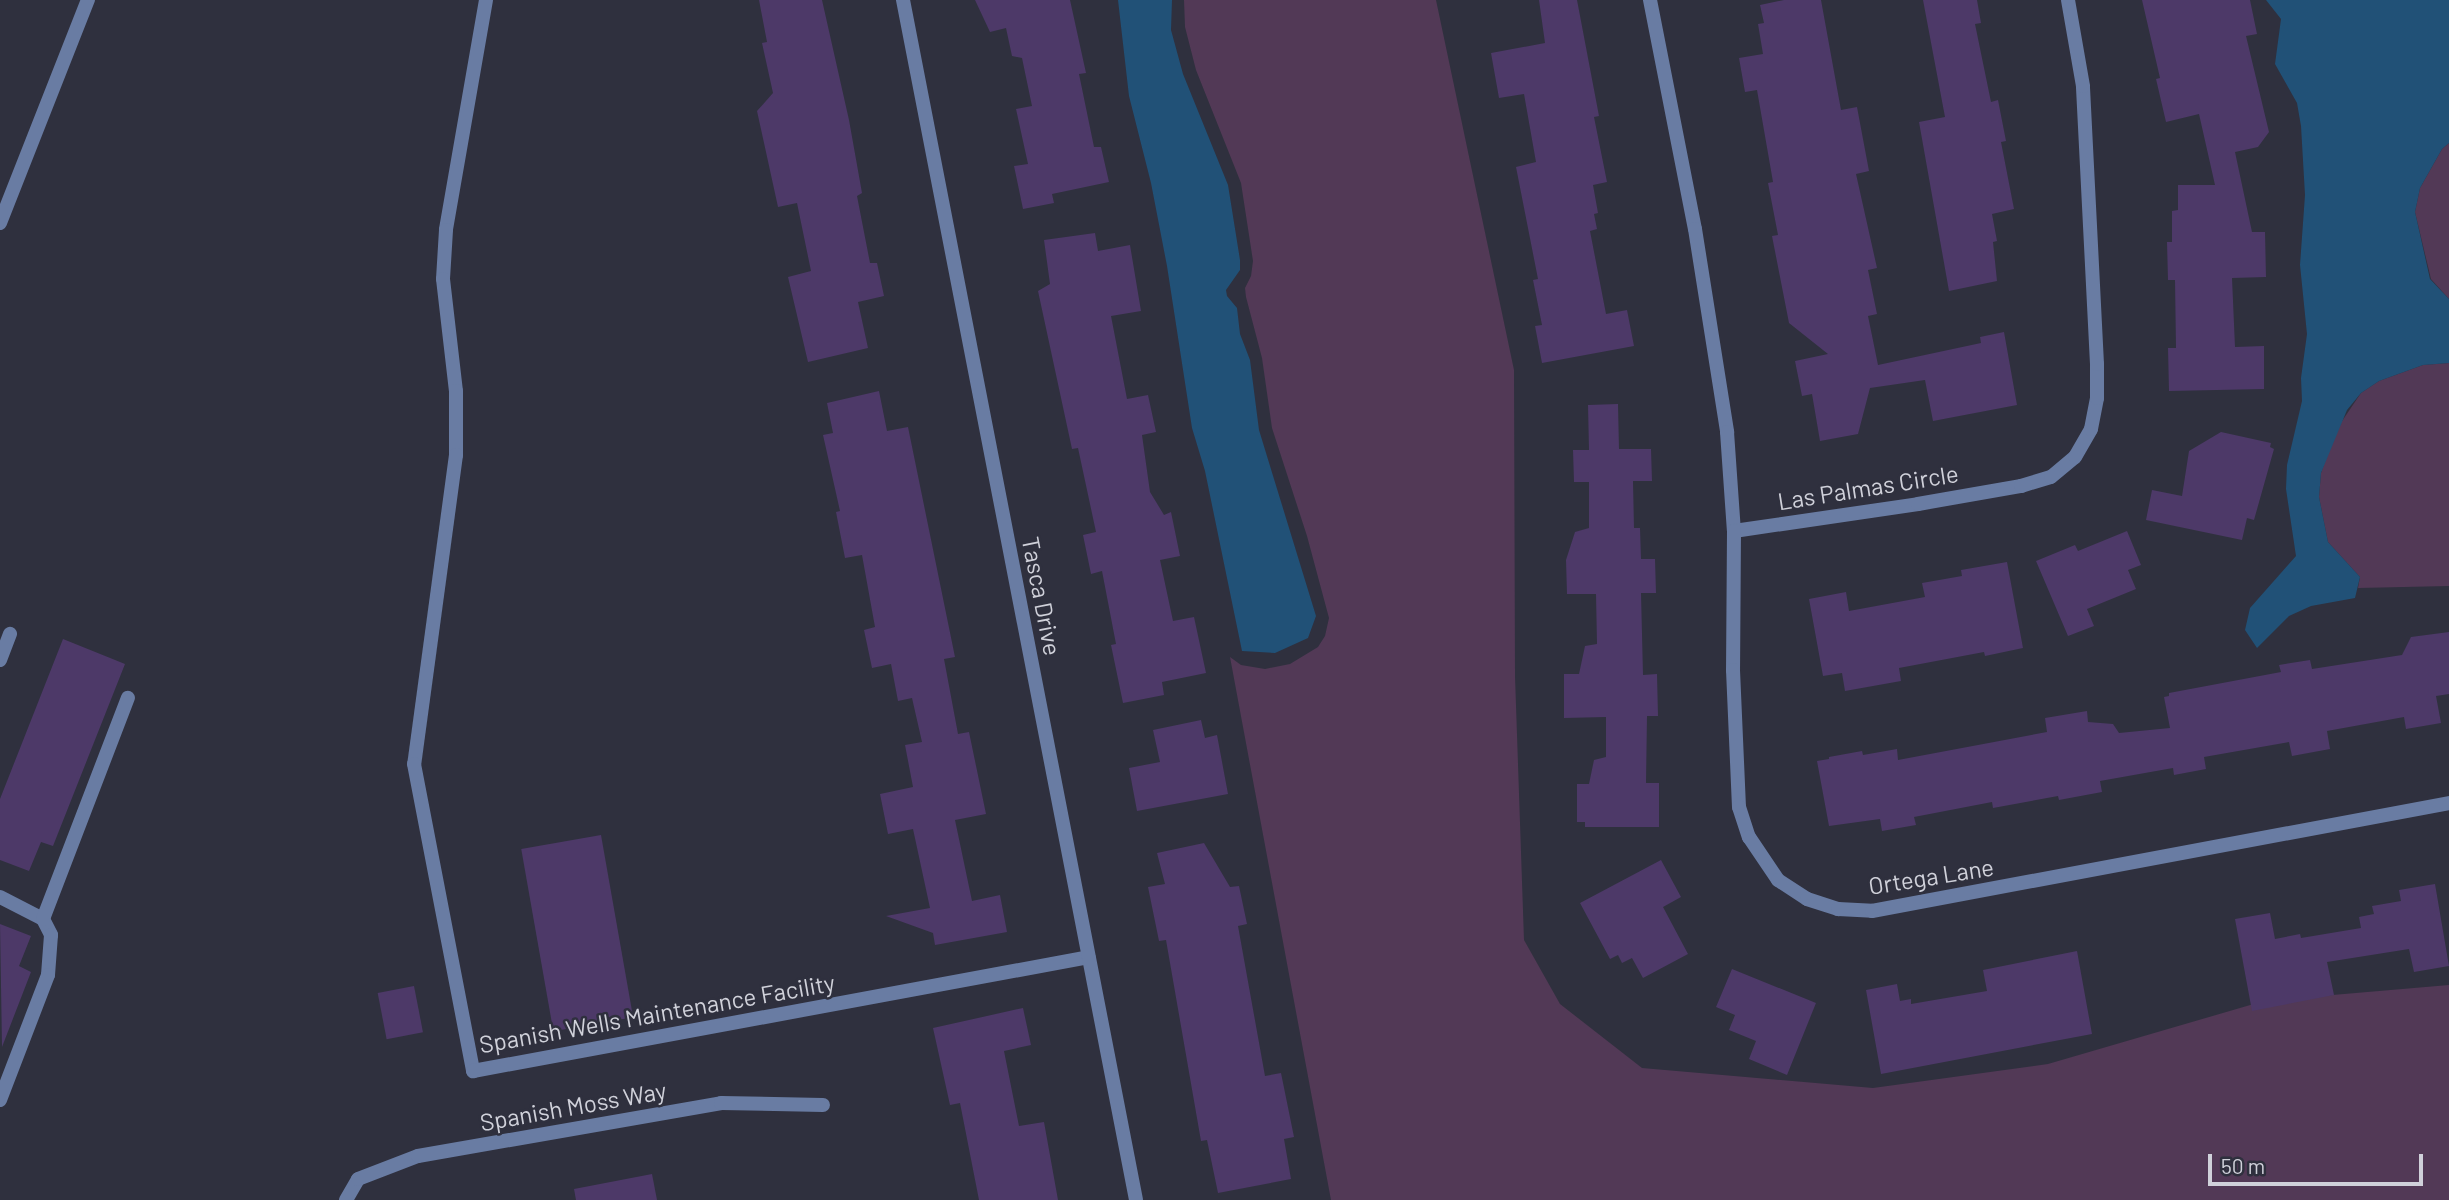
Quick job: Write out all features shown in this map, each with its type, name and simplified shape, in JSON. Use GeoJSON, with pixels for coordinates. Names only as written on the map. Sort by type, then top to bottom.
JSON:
{"type":"FeatureCollection","features":[{"type":"Feature","properties":{"kind":"street"},"geometry":{"type":"LineString","coordinates":[[0,223],[88,0]]}},
{"type":"Feature","properties":{"kind":"street","name":"Spanish Wells Maintenance Facility"},"geometry":{"type":"LineString","coordinates":[[486,0],[446,230],[443,279],[456,391],[456,455],[414,764],[473,1071],[1089,957]]}},
{"type":"Feature","properties":{"kind":"street","name":"Tasca Drive"},"geometry":{"type":"LineString","coordinates":[[903,0],[1136,1200]]}},
{"type":"Feature","properties":{"kind":"street"},"geometry":{"type":"LineString","coordinates":[[1650,0],[1695,229],[1725,419],[1734,530]]}},
{"type":"Feature","properties":{"kind":"street","name":"Las Palmas Circle"},"geometry":{"type":"LineString","coordinates":[[1734,530],[1918,504],[2021,486],[2051,477],[2075,457],[2091,429],[2097,398],[2097,364],[2083,86],[2068,0]]}},
{"type":"Feature","properties":{"kind":"street","name":"Ortega Lane"},"geometry":{"type":"LineString","coordinates":[[1734,530],[1733,670],[1739,807],[1749,837],[1778,880],[1807,899],[1838,909],[1872,911],[2449,803]]}},
{"type":"Feature","properties":{"kind":"street"},"geometry":{"type":"LineString","coordinates":[[0,660],[10,634]]}},
{"type":"Feature","properties":{"kind":"street"},"geometry":{"type":"LineString","coordinates":[[43,919],[128,698]]}},
{"type":"Feature","properties":{"kind":"street"},"geometry":{"type":"LineString","coordinates":[[0,897],[43,919],[51,935],[48,975],[0,1100]]}},
{"type":"Feature","properties":{"kind":"street","name":"Spanish Moss Way"},"geometry":{"type":"LineString","coordinates":[[346,1200],[358,1180],[418,1156],[721,1103],[823,1105]]}},
{"type":"Feature","properties":{"kind":"shaded area"},"geometry":{"type":"Polygon","coordinates":[[[1184,0],[1436,0],[1514,370],[1515,676],[1524,940],[1560,1004],[1642,1068],[1873,1088],[2048,1064],[2264,1001],[2449,985],[2449,1200],[1331,1200],[1230,657],[1241,665],[1265,669],[1290,664],[1318,647],[1325,636],[1329,618],[1307,536],[1272,428],[1262,358],[1246,297],[1245,288],[1251,276],[1253,261],[1241,183],[1196,70],[1185,27],[1184,0]]]}},
{"type":"Feature","properties":{"kind":"shaded area"},"geometry":{"type":"Polygon","coordinates":[[[2449,143],[2449,299],[2431,279],[2415,212],[2420,188],[2442,149],[2449,143]]]}},
{"type":"Feature","properties":{"kind":"shaded area"},"geometry":{"type":"Polygon","coordinates":[[[2449,363],[2449,586],[2358,588],[2360,577],[2328,542],[2319,497],[2321,473],[2336,430],[2361,393],[2379,381],[2423,365],[2449,363]]]}},
{"type":"Feature","properties":{"kind":"water"},"geometry":{"type":"Polygon","coordinates":[[[1118,0],[1172,0],[1171,30],[1183,74],[1228,185],[1240,270],[1226,290],[1227,296],[1237,308],[1240,334],[1250,360],[1259,430],[1316,616],[1308,638],[1275,653],[1242,651],[1205,471],[1192,428],[1167,266],[1151,183],[1129,96],[1118,0]]]}},
{"type":"Feature","properties":{"kind":"water"},"geometry":{"type":"Polygon","coordinates":[[[2266,0],[2449,0],[2449,143],[2442,149],[2420,188],[2415,212],[2430,279],[2449,299],[2449,363],[2423,365],[2379,381],[2361,393],[2347,410],[2321,473],[2319,497],[2328,542],[2360,577],[2355,598],[2311,606],[2289,616],[2257,648],[2245,630],[2250,608],[2296,556],[2286,489],[2287,465],[2302,401],[2301,378],[2307,334],[2300,265],[2305,195],[2301,126],[2297,103],[2275,64],[2281,19],[2266,0]]]}},
{"type":"Feature","properties":{"kind":"building"},"geometry":{"type":"Polygon","coordinates":[[[759,0],[822,0],[849,120],[862,193],[857,196],[870,263],[877,263],[884,296],[858,302],[868,348],[808,362],[788,277],[811,271],[797,203],[778,207],[757,111],[773,93],[762,43],[767,42],[759,0]]]}},
{"type":"Feature","properties":{"kind":"building"},"geometry":{"type":"Polygon","coordinates":[[[975,0],[1070,0],[1086,73],[1079,74],[1094,147],[1101,147],[1109,182],[1052,194],[1054,203],[1023,209],[1014,166],[1028,164],[1016,109],[1032,106],[1022,58],[1012,56],[1006,28],[990,32],[975,0]]]}},
{"type":"Feature","properties":{"kind":"building"},"geometry":{"type":"Polygon","coordinates":[[[1539,0],[1577,0],[1599,116],[1594,117],[1607,182],[1593,185],[1598,213],[1594,214],[1597,229],[1590,231],[1606,314],[1627,310],[1634,346],[1542,363],[1535,326],[1542,325],[1533,280],[1538,279],[1516,167],[1536,162],[1524,94],[1499,98],[1491,53],[1545,43],[1539,0]]]}},
{"type":"Feature","properties":{"kind":"building"},"geometry":{"type":"Polygon","coordinates":[[[1784,0],[1821,0],[1841,110],[1857,107],[1869,171],[1856,174],[1877,268],[1868,270],[1877,314],[1868,316],[1878,365],[1981,343],[1980,337],[2004,332],[2017,405],[1933,421],[1925,380],[1870,388],[1858,434],[1820,441],[1812,394],[1802,396],[1795,361],[1828,354],[1789,323],[1772,236],[1778,235],[1768,183],[1773,182],[1757,90],[1745,92],[1739,58],[1763,54],[1758,24],[1764,23],[1760,5],[1784,0]]]}},
{"type":"Feature","properties":{"kind":"building"},"geometry":{"type":"Polygon","coordinates":[[[1923,0],[1977,0],[1981,23],[1975,24],[1991,102],[1998,100],[2006,141],[2001,142],[2014,209],[1992,214],[1997,241],[1993,242],[1997,281],[1949,291],[1919,122],[1945,117],[1923,0]]]}},
{"type":"Feature","properties":{"kind":"building"},"geometry":{"type":"Polygon","coordinates":[[[2142,0],[2250,0],[2257,34],[2246,36],[2269,132],[2258,147],[2235,152],[2252,232],[2265,232],[2266,277],[2232,278],[2235,347],[2264,346],[2264,389],[2169,391],[2168,348],[2176,348],[2175,280],[2168,280],[2167,242],[2172,242],[2172,211],[2178,210],[2178,185],[2215,185],[2199,114],[2166,122],[2156,79],[2160,78],[2142,0]]]}},
{"type":"Feature","properties":{"kind":"building"},"geometry":{"type":"Polygon","coordinates":[[[1095,233],[1098,251],[1130,245],[1141,311],[1111,316],[1127,399],[1148,395],[1156,432],[1142,435],[1150,492],[1164,515],[1171,512],[1180,556],[1160,560],[1173,621],[1194,617],[1206,673],[1162,682],[1164,695],[1123,703],[1111,645],[1116,644],[1102,571],[1091,574],[1083,535],[1096,532],[1078,448],[1072,449],[1038,291],[1050,284],[1044,240],[1095,233]]]}},
{"type":"Feature","properties":{"kind":"building"},"geometry":{"type":"Polygon","coordinates":[[[879,391],[887,431],[908,427],[955,657],[944,659],[958,734],[969,732],[986,814],[955,820],[972,901],[1000,895],[1007,932],[935,945],[933,933],[886,916],[930,908],[913,829],[888,834],[880,794],[913,787],[905,745],[922,742],[912,698],[898,701],[891,664],[872,668],[864,630],[875,627],[862,555],[845,558],[836,512],[840,511],[823,435],[833,433],[827,403],[879,391]]]}},
{"type":"Feature","properties":{"kind":"building"},"geometry":{"type":"Polygon","coordinates":[[[1618,404],[1619,449],[1651,449],[1652,481],[1633,481],[1634,528],[1640,528],[1641,559],[1655,559],[1656,593],[1641,593],[1643,675],[1657,674],[1658,716],[1647,716],[1646,783],[1659,783],[1659,827],[1585,827],[1585,822],[1577,822],[1577,784],[1589,784],[1594,760],[1606,757],[1606,717],[1564,718],[1564,674],[1579,674],[1585,646],[1597,644],[1596,594],[1567,594],[1566,560],[1575,532],[1589,528],[1589,482],[1574,482],[1573,450],[1589,450],[1588,405],[1618,404]]]}},
{"type":"Feature","properties":{"kind":"building"},"geometry":{"type":"Polygon","coordinates":[[[2221,432],[2271,443],[2270,447],[2274,449],[2254,520],[2247,518],[2242,540],[2146,520],[2152,490],[2182,496],[2189,451],[2221,432]]]}},
{"type":"Feature","properties":{"kind":"building"},"geometry":{"type":"Polygon","coordinates":[[[2127,531],[2141,565],[2128,570],[2136,589],[2087,609],[2094,626],[2068,636],[2036,561],[2075,545],[2078,551],[2127,531]]]}},
{"type":"Feature","properties":{"kind":"building"},"geometry":{"type":"Polygon","coordinates":[[[2007,562],[2023,648],[1985,656],[1984,652],[1899,668],[1901,681],[1845,691],[1842,673],[1823,676],[1809,599],[1846,592],[1849,611],[1925,597],[1922,583],[1962,576],[1961,570],[2007,562]]]}},
{"type":"Feature","properties":{"kind":"building"},"geometry":{"type":"Polygon","coordinates":[[[2449,632],[2449,694],[2436,696],[2441,723],[2406,729],[2404,717],[2327,731],[2330,749],[2292,756],[2289,742],[2204,757],[2206,769],[2174,775],[2173,768],[2100,781],[2102,792],[2059,800],[2058,796],[1993,808],[1992,802],[1914,817],[1916,825],[1882,831],[1880,819],[1829,826],[1817,761],[1829,757],[1862,751],[1863,755],[1897,749],[1898,760],[2047,732],[2045,718],[2087,711],[2088,722],[2113,724],[2119,733],[2170,728],[2164,697],[2169,696],[2169,693],[2281,672],[2279,665],[2310,660],[2312,669],[2402,655],[2411,637],[2449,632]]]}},
{"type":"Feature","properties":{"kind":"building"},"geometry":{"type":"Polygon","coordinates":[[[63,639],[125,664],[53,846],[41,842],[29,871],[0,860],[0,799],[63,639]]]}},
{"type":"Feature","properties":{"kind":"building"},"geometry":{"type":"Polygon","coordinates":[[[1201,720],[1205,738],[1217,735],[1228,794],[1137,811],[1129,768],[1160,762],[1153,730],[1201,720]]]}},
{"type":"Feature","properties":{"kind":"building"},"geometry":{"type":"Polygon","coordinates":[[[601,835],[633,1017],[553,1031],[521,849],[601,835]]]}},
{"type":"Feature","properties":{"kind":"building"},"geometry":{"type":"Polygon","coordinates":[[[1204,843],[1230,887],[1239,886],[1247,924],[1238,926],[1265,1076],[1281,1073],[1294,1137],[1284,1139],[1291,1179],[1218,1193],[1207,1140],[1201,1141],[1166,940],[1159,941],[1148,887],[1165,884],[1157,853],[1204,843]]]}},
{"type":"Feature","properties":{"kind":"building"},"geometry":{"type":"Polygon","coordinates":[[[1661,860],[1681,897],[1663,907],[1688,954],[1643,978],[1632,958],[1622,963],[1618,955],[1610,959],[1580,903],[1661,860]]]}},
{"type":"Feature","properties":{"kind":"building"},"geometry":{"type":"Polygon","coordinates":[[[2435,884],[2449,966],[2414,972],[2409,949],[2327,962],[2334,995],[2252,1011],[2235,919],[2270,913],[2275,939],[2300,934],[2301,938],[2361,928],[2359,917],[2374,914],[2372,906],[2401,901],[2399,890],[2435,884]]]}},
{"type":"Feature","properties":{"kind":"building"},"geometry":{"type":"Polygon","coordinates":[[[0,924],[31,936],[19,966],[31,972],[2,1047],[0,924]]]}},
{"type":"Feature","properties":{"kind":"building"},"geometry":{"type":"Polygon","coordinates":[[[2077,951],[2092,1034],[1881,1074],[1866,990],[1897,984],[1900,1001],[1911,999],[1911,1004],[1987,991],[1983,970],[2077,951]]]}},
{"type":"Feature","properties":{"kind":"building"},"geometry":{"type":"Polygon","coordinates":[[[1732,969],[1816,1003],[1787,1075],[1749,1059],[1756,1041],[1729,1030],[1735,1015],[1716,1007],[1732,969]]]}},
{"type":"Feature","properties":{"kind":"building"},"geometry":{"type":"Polygon","coordinates":[[[414,986],[423,1032],[387,1039],[378,993],[414,986]]]}},
{"type":"Feature","properties":{"kind":"building"},"geometry":{"type":"Polygon","coordinates":[[[1023,1008],[1031,1045],[1004,1051],[1019,1126],[1044,1122],[1058,1200],[979,1200],[960,1103],[950,1105],[933,1028],[1023,1008]]]}},
{"type":"Feature","properties":{"kind":"building"},"geometry":{"type":"Polygon","coordinates":[[[652,1174],[657,1200],[576,1200],[574,1189],[652,1174]]]}}]}
